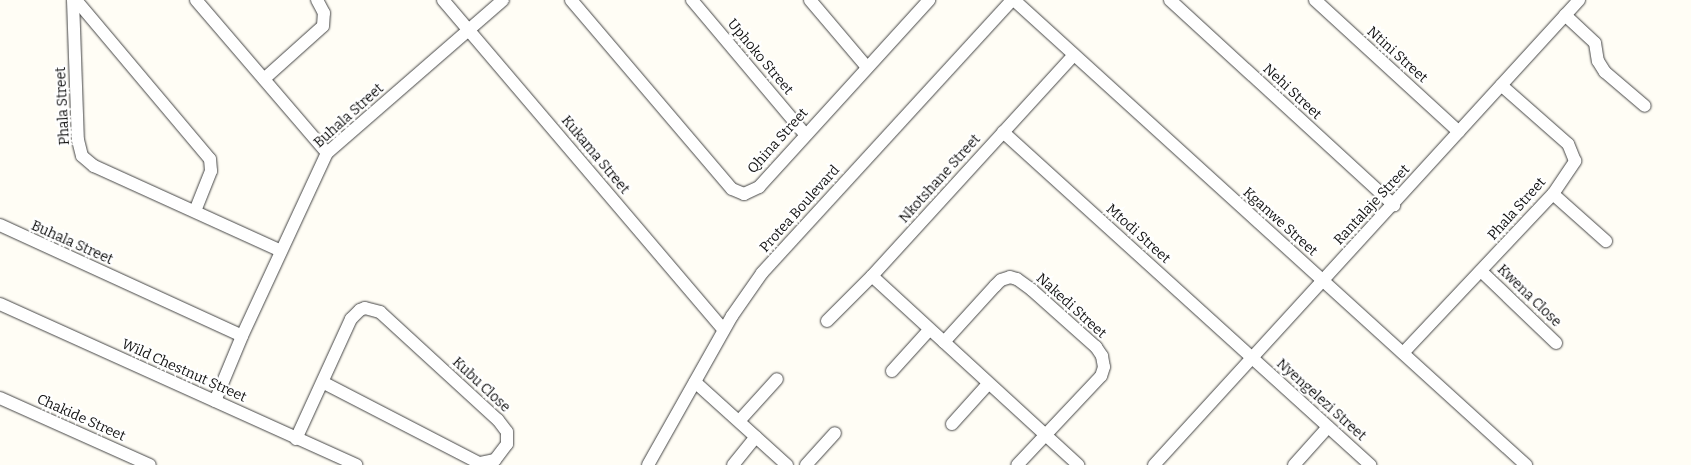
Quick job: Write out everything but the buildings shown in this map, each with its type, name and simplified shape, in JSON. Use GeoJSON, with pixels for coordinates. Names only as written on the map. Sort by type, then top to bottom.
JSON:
{"type":"FeatureCollection","features":[{"type":"Feature","properties":{"kind":"street","name":"Phala Street"},"geometry":{"type":"LineString","coordinates":[[73,0],[78,140],[82,156],[94,166],[281,251]]}},
{"type":"Feature","properties":{"kind":"street"},"geometry":{"type":"LineString","coordinates":[[76,0],[210,159],[211,171],[195,211]]}},
{"type":"Feature","properties":{"kind":"street"},"geometry":{"type":"LineString","coordinates":[[196,0],[327,154]]}},
{"type":"Feature","properties":{"kind":"street"},"geometry":{"type":"LineString","coordinates":[[264,79],[323,26],[324,13],[316,0]]}},
{"type":"Feature","properties":{"kind":"street","name":"Kukama Street"},"geometry":{"type":"LineString","coordinates":[[443,0],[724,330]]}},
{"type":"Feature","properties":{"kind":"street","name":"Buhala Street"},"geometry":{"type":"LineString","coordinates":[[215,401],[242,336],[327,154],[503,0]]}},
{"type":"Feature","properties":{"kind":"street","name":"Qhina Street"},"geometry":{"type":"LineString","coordinates":[[571,0],[737,192],[744,194],[759,187],[866,66],[929,0]]}},
{"type":"Feature","properties":{"kind":"street","name":"Uphoko Street"},"geometry":{"type":"LineString","coordinates":[[692,0],[805,134]]}},
{"type":"Feature","properties":{"kind":"street"},"geometry":{"type":"LineString","coordinates":[[810,0],[866,66]]}},
{"type":"Feature","properties":{"kind":"street","name":"Kganwe Street"},"geometry":{"type":"LineString","coordinates":[[1013,0],[1526,465]]}},
{"type":"Feature","properties":{"kind":"street","name":"Protea Boulevard"},"geometry":{"type":"LineString","coordinates":[[648,465],[724,330],[762,273],[1013,0]]}},
{"type":"Feature","properties":{"kind":"street","name":"Nehi Street"},"geometry":{"type":"LineString","coordinates":[[1170,0],[1394,205]]}},
{"type":"Feature","properties":{"kind":"street","name":"Ntini Street"},"geometry":{"type":"LineString","coordinates":[[1315,0],[1459,132]]}},
{"type":"Feature","properties":{"kind":"street","name":"Rantalaje Street"},"geometry":{"type":"LineString","coordinates":[[1154,465],[1394,205],[1579,0]]}},
{"type":"Feature","properties":{"kind":"street"},"geometry":{"type":"LineString","coordinates":[[1565,15],[1595,43],[1598,61],[1605,72],[1645,106]]}},
{"type":"Feature","properties":{"kind":"street","name":"Nkotshane Street"},"geometry":{"type":"LineString","coordinates":[[827,321],[872,276],[1074,55]]}},
{"type":"Feature","properties":{"kind":"street","name":"Phala Street"},"geometry":{"type":"LineString","coordinates":[[1403,353],[1553,194],[1572,168],[1575,161],[1573,152],[1568,144],[1501,85]]}},
{"type":"Feature","properties":{"kind":"street","name":"Mtodi Street"},"geometry":{"type":"LineString","coordinates":[[1003,132],[1252,358]]}},
{"type":"Feature","properties":{"kind":"street"},"geometry":{"type":"LineString","coordinates":[[1553,194],[1606,241]]}},
{"type":"Feature","properties":{"kind":"street","name":"Buhala Street"},"geometry":{"type":"LineString","coordinates":[[0,225],[242,336]]}},
{"type":"Feature","properties":{"kind":"street","name":"Kwena Close"},"geometry":{"type":"LineString","coordinates":[[1481,271],[1556,343]]}},
{"type":"Feature","properties":{"kind":"street"},"geometry":{"type":"LineString","coordinates":[[872,276],[1044,436],[1078,465]]}},
{"type":"Feature","properties":{"kind":"street","name":"Nakedi Street"},"geometry":{"type":"LineString","coordinates":[[944,342],[1001,280],[1010,277],[1017,279],[1032,290],[1096,347],[1104,363],[1101,376],[1017,465]]}},
{"type":"Feature","properties":{"kind":"street","name":"Wild Chestnut Street"},"geometry":{"type":"LineString","coordinates":[[0,304],[356,465]]}},
{"type":"Feature","properties":{"kind":"street","name":"Kubu Close"},"geometry":{"type":"LineString","coordinates":[[296,439],[324,383],[352,319],[360,310],[372,308],[498,420],[507,432],[507,444],[495,460],[479,463],[324,383]]}},
{"type":"Feature","properties":{"kind":"street"},"geometry":{"type":"LineString","coordinates":[[892,371],[929,330]]}},
{"type":"Feature","properties":{"kind":"street","name":"Nyengelezi Street"},"geometry":{"type":"LineString","coordinates":[[1252,358],[1370,465]]}},
{"type":"Feature","properties":{"kind":"street"},"geometry":{"type":"LineString","coordinates":[[740,420],[777,379]]}},
{"type":"Feature","properties":{"kind":"street"},"geometry":{"type":"LineString","coordinates":[[695,382],[740,420],[756,437],[787,465]]}},
{"type":"Feature","properties":{"kind":"street"},"geometry":{"type":"LineString","coordinates":[[952,424],[988,384]]}},
{"type":"Feature","properties":{"kind":"street","name":"Chakide Street"},"geometry":{"type":"LineString","coordinates":[[0,398],[150,465]]}},
{"type":"Feature","properties":{"kind":"street"},"geometry":{"type":"LineString","coordinates":[[1294,465],[1328,427]]}},
{"type":"Feature","properties":{"kind":"street"},"geometry":{"type":"LineString","coordinates":[[806,465],[835,433]]}},
{"type":"Feature","properties":{"kind":"street"},"geometry":{"type":"LineString","coordinates":[[733,465],[756,437]]}}]}
